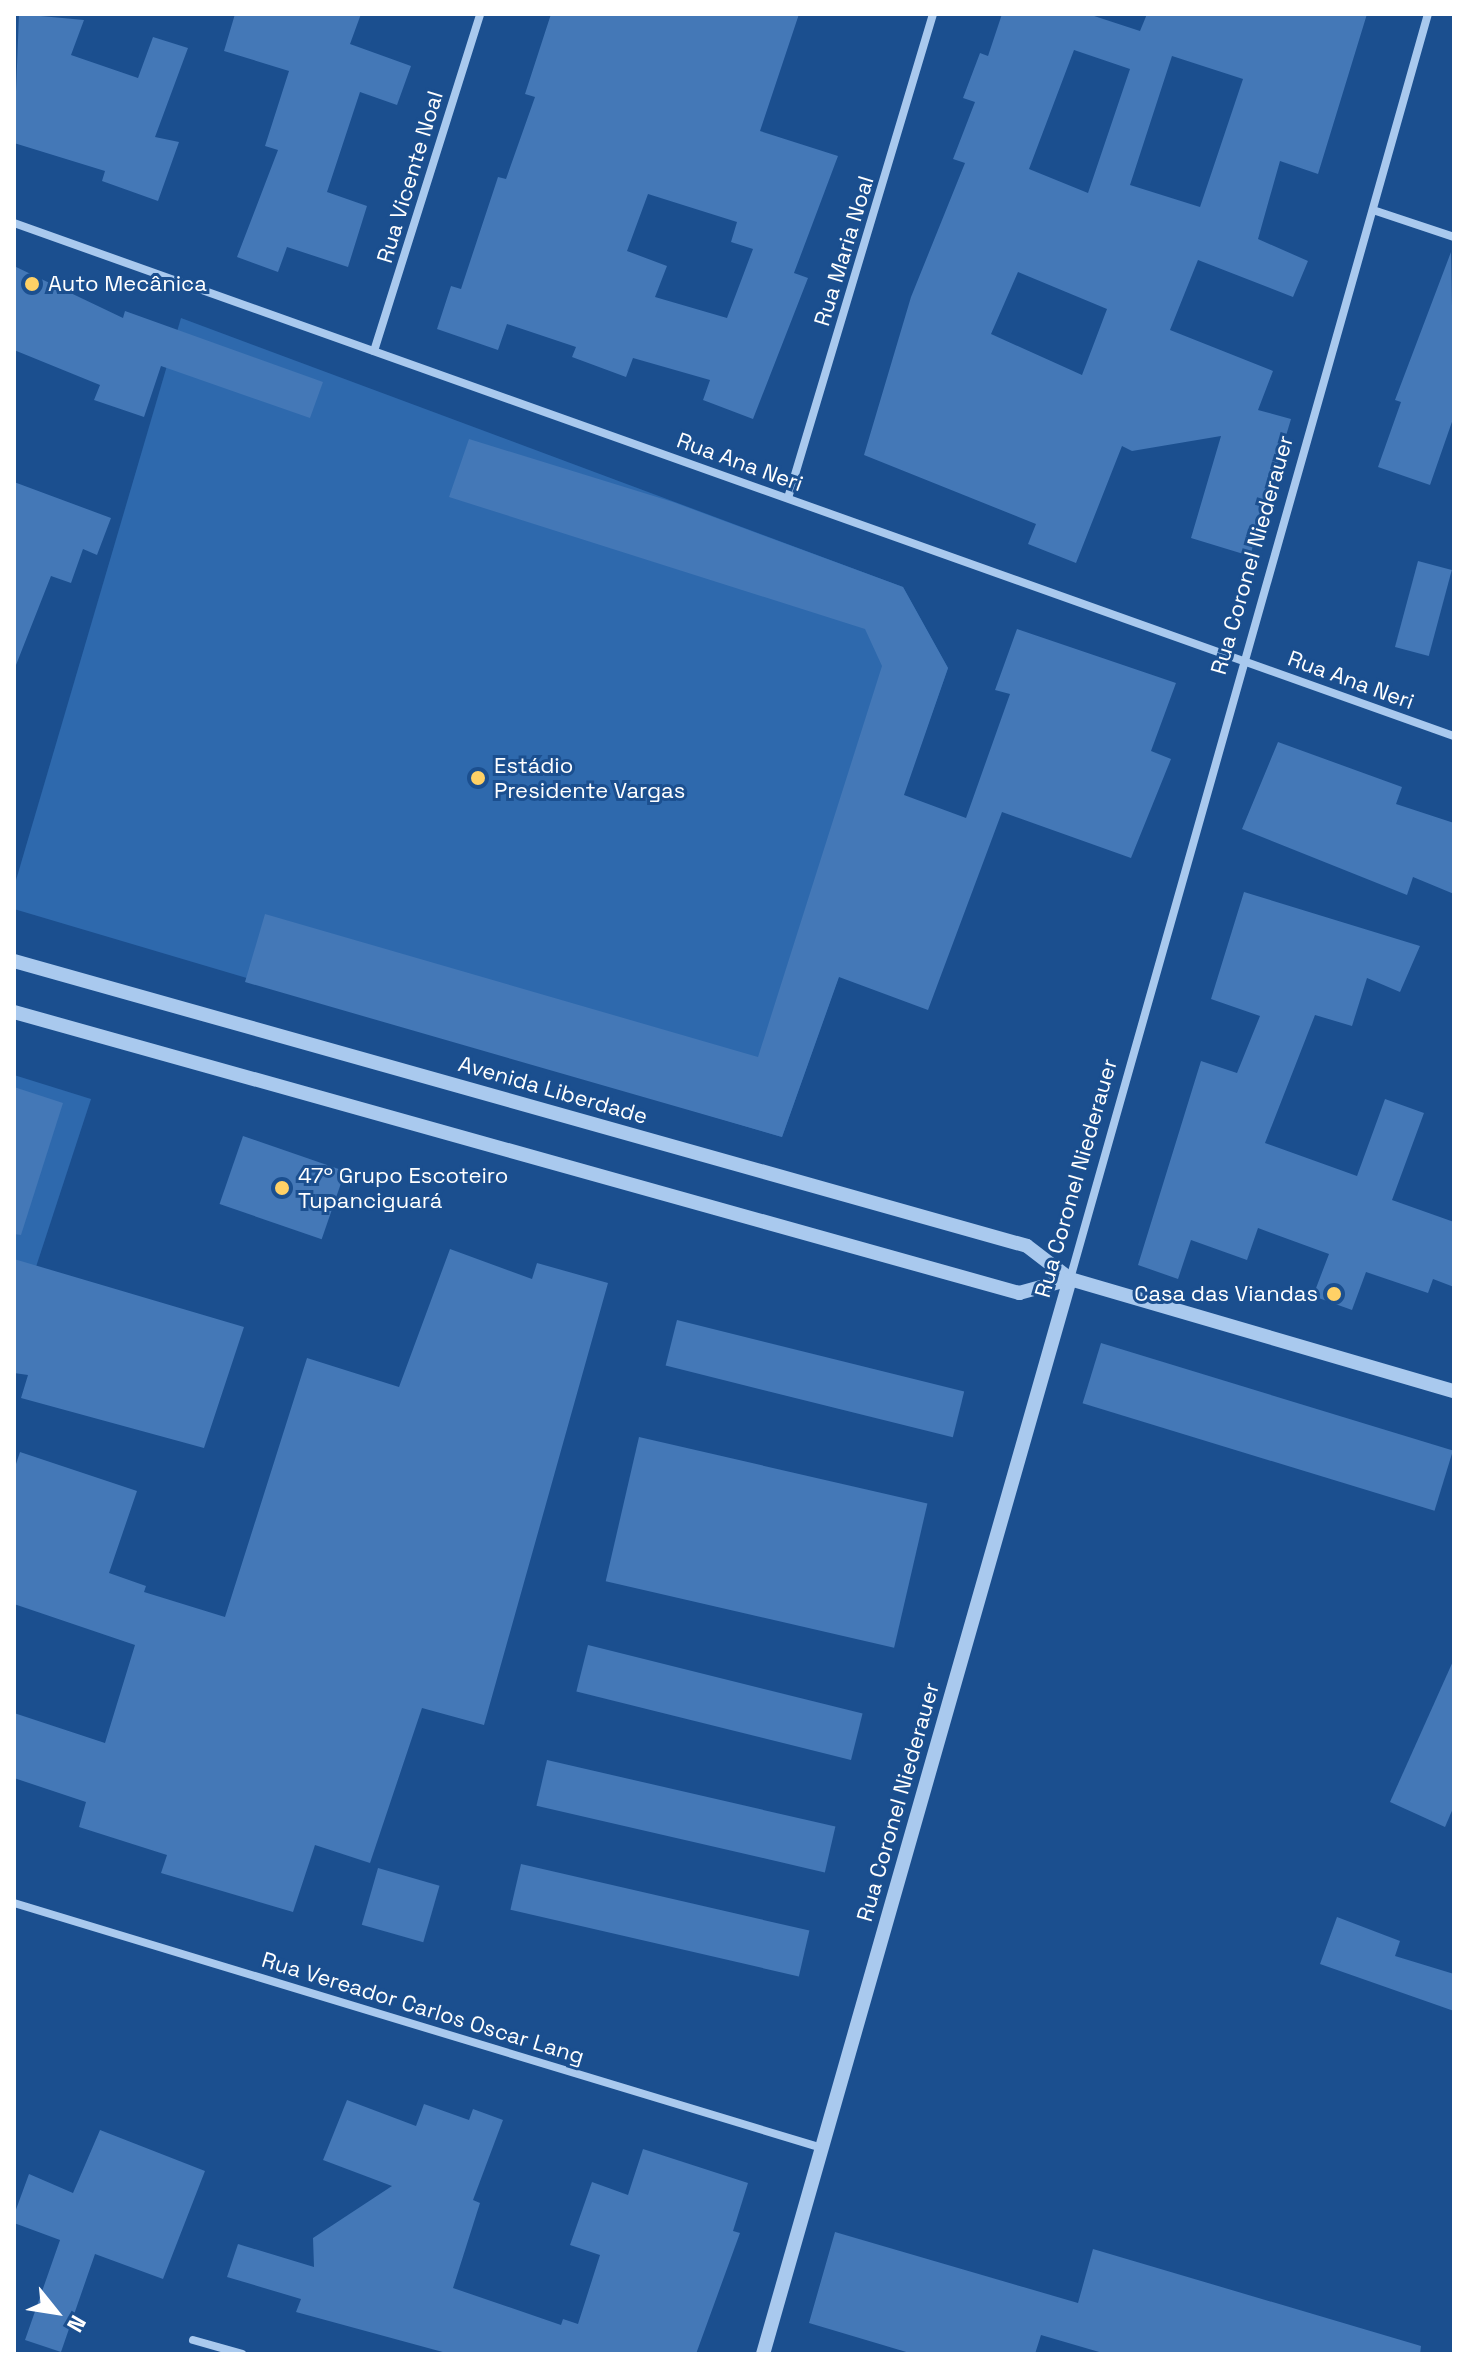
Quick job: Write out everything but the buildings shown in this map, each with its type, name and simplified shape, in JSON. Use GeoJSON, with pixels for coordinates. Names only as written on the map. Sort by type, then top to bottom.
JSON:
{"type":"FeatureCollection","features":[{"type":"Feature","properties":{"kind":"street","name":"Rua Vicente Noal"},"geometry":{"type":"LineString","coordinates":[[374,351],[480,14]]}},
{"type":"Feature","properties":{"kind":"street","name":"Rua Maria Noal"},"geometry":{"type":"LineString","coordinates":[[788,498],[933,14]]}},
{"type":"Feature","properties":{"kind":"street","name":"Rua Coronel Niederauer"},"geometry":{"type":"LineString","coordinates":[[763,2354],[1428,14]]}},
{"type":"Feature","properties":{"kind":"street"},"geometry":{"type":"LineString","coordinates":[[1373,210],[1454,237]]}},
{"type":"Feature","properties":{"kind":"street","name":"Rua Ana Neri"},"geometry":{"type":"LineString","coordinates":[[14,223],[1454,736]]}},
{"type":"Feature","properties":{"kind":"street","name":"Avenida Liberdade"},"geometry":{"type":"LineString","coordinates":[[14,961],[1027,1246],[1070,1279],[1454,1391]]}},
{"type":"Feature","properties":{"kind":"street"},"geometry":{"type":"LineString","coordinates":[[14,1012],[1019,1293],[1070,1279]]}},
{"type":"Feature","properties":{"kind":"street","name":"Rua Vereador Carlos Oscar Lang"},"geometry":{"type":"LineString","coordinates":[[14,1903],[822,2148]]}},
{"type":"Feature","properties":{"kind":"street"},"geometry":{"type":"LineString","coordinates":[[193,2340],[242,2354]]}},
{"type":"Feature","properties":{"kind":"shaded area","name":"Estádio Presidente Vargas"},"geometry":{"type":"Polygon","coordinates":[[[181,318],[903,587],[948,668],[782,1137],[14,909],[14,887],[181,318]]]}},
{"type":"Feature","properties":{"kind":"shaded area"},"geometry":{"type":"Polygon","coordinates":[[[14,1075],[91,1099],[14,1334],[14,1075]]]}},
{"type":"Feature","properties":{"kind":"place","name":"Auto Mecânica"},"geometry":{"type":"Point","coordinates":[32,284]}},
{"type":"Feature","properties":{"kind":"place","name":"Estádio Presidente Vargas"},"geometry":{"type":"Point","coordinates":[478,778]}},
{"type":"Feature","properties":{"kind":"place","name":"47º Grupo Escoteiro Tupanciguará"},"geometry":{"type":"Point","coordinates":[282,1188]}},
{"type":"Feature","properties":{"kind":"place","name":"Casa das Viandas"},"geometry":{"type":"Point","coordinates":[1334,1294]}}]}
